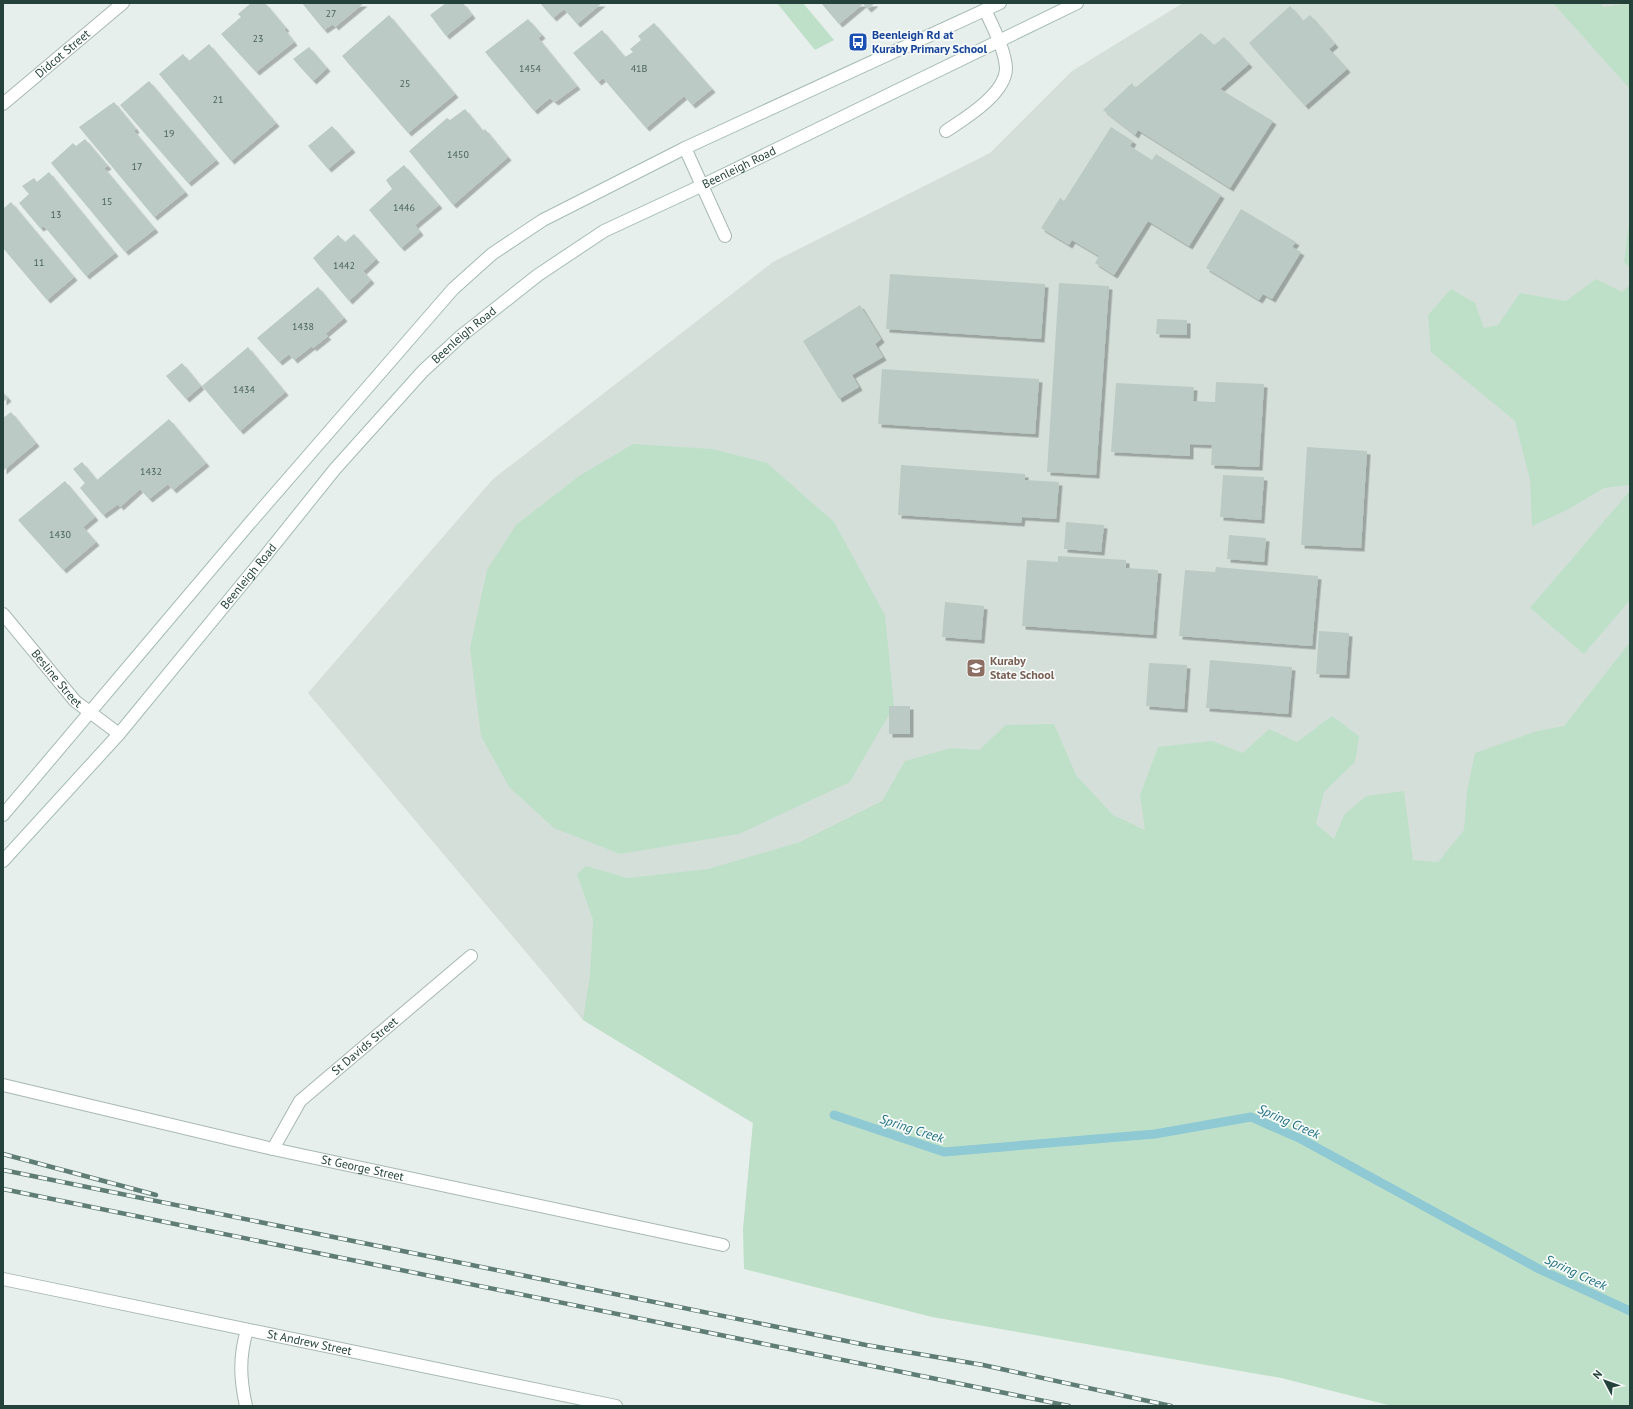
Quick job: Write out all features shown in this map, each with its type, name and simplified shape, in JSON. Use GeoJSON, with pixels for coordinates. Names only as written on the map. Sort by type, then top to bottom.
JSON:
{"type":"FeatureCollection","features":[{"type":"Feature","properties":{"kind":"main road","name":"Didcot Street"},"geometry":{"type":"LineString","coordinates":[[3,104],[123,3]]}},
{"type":"Feature","properties":{"kind":"main road"},"geometry":{"type":"LineString","coordinates":[[3,815],[249,524],[453,289],[492,254],[543,220],[685,148],[1000,3]]}},
{"type":"Feature","properties":{"kind":"main road","name":"Beenleigh Road"},"geometry":{"type":"LineString","coordinates":[[3,861],[119,734],[335,469],[423,371],[461,336],[538,275],[604,231],[703,185],[1077,3]]}},
{"type":"Feature","properties":{"kind":"main road"},"geometry":{"type":"LineString","coordinates":[[946,131],[981,108],[1001,84],[1006,69],[1000,41],[985,10]]}},
{"type":"Feature","properties":{"kind":"main road"},"geometry":{"type":"LineString","coordinates":[[685,148],[725,236]]}},
{"type":"Feature","properties":{"kind":"main road","name":"Besline Street"},"geometry":{"type":"LineString","coordinates":[[3,614],[75,702],[90,711],[119,734]]}},
{"type":"Feature","properties":{"kind":"main road","name":"St Davids Street"},"geometry":{"type":"LineString","coordinates":[[273,1149],[300,1101],[471,956]]}},
{"type":"Feature","properties":{"kind":"main road","name":"St George Street"},"geometry":{"type":"LineString","coordinates":[[3,1085],[273,1149],[723,1245]]}},
{"type":"Feature","properties":{"kind":"main road","name":"St Andrew Street"},"geometry":{"type":"LineString","coordinates":[[3,1279],[616,1406]]}},
{"type":"Feature","properties":{"kind":"main road"},"geometry":{"type":"LineString","coordinates":[[246,1406],[240,1377],[242,1346],[247,1330]]}},
{"type":"Feature","properties":{"kind":"shaded area","name":"Kuraby State School"},"geometry":{"type":"Polygon","coordinates":[[[1183,3],[1630,3],[1630,657],[1291,1335],[743,1230],[753,1123],[583,1020],[308,693],[493,479],[773,262],[990,153],[1072,71],[1183,3]]]}},
{"type":"Feature","properties":{"kind":"green space"},"geometry":{"type":"Polygon","coordinates":[[[777,3],[803,3],[834,40],[815,50],[777,3]]]}},
{"type":"Feature","properties":{"kind":"green space"},"geometry":{"type":"Polygon","coordinates":[[[1553,3],[1600,3],[1604,7],[1630,3],[1630,89],[1553,3]]]}},
{"type":"Feature","properties":{"kind":"green space"},"geometry":{"type":"Polygon","coordinates":[[[1630,215],[1630,268],[1624,262],[1630,215]]]}},
{"type":"Feature","properties":{"kind":"green space"},"geometry":{"type":"Polygon","coordinates":[[[1596,279],[1622,292],[1630,285],[1630,485],[1604,488],[1567,510],[1532,526],[1530,480],[1515,421],[1431,352],[1428,315],[1451,289],[1475,303],[1484,328],[1498,325],[1520,293],[1566,301],[1596,279]]]}},
{"type":"Feature","properties":{"kind":"green space"},"geometry":{"type":"Polygon","coordinates":[[[633,444],[713,449],[767,463],[834,522],[885,615],[894,706],[850,782],[739,834],[620,854],[554,828],[509,787],[481,736],[470,648],[487,570],[516,525],[579,476],[633,444]]]}},
{"type":"Feature","properties":{"kind":"green space"},"geometry":{"type":"Polygon","coordinates":[[[1629,492],[1630,600],[1584,654],[1530,608],[1629,492]]]}},
{"type":"Feature","properties":{"kind":"green space"},"geometry":{"type":"Polygon","coordinates":[[[1630,642],[1630,1406],[1392,1406],[1281,1378],[932,1317],[744,1269],[743,1230],[753,1123],[583,1020],[590,975],[593,920],[577,874],[586,866],[628,878],[708,869],[800,842],[882,801],[905,761],[951,748],[979,750],[1006,725],[1054,724],[1076,775],[1113,815],[1145,830],[1140,795],[1158,747],[1212,741],[1243,753],[1269,729],[1297,742],[1332,716],[1359,736],[1355,762],[1324,792],[1316,824],[1334,839],[1344,815],[1366,796],[1404,791],[1413,860],[1438,862],[1464,830],[1467,791],[1475,753],[1537,731],[1564,726],[1630,642]]]}},
{"type":"Feature","properties":{"kind":"building"},"geometry":{"type":"Polygon","coordinates":[[[251,3],[265,3],[286,28],[284,29],[294,42],[256,72],[221,34],[241,17],[238,14],[251,3]]]}},
{"type":"Feature","properties":{"kind":"building"},"geometry":{"type":"Polygon","coordinates":[[[302,3],[364,3],[335,27],[333,24],[324,30],[302,3]]]}},
{"type":"Feature","properties":{"kind":"building"},"geometry":{"type":"Polygon","coordinates":[[[446,3],[463,3],[472,15],[446,36],[430,15],[446,3]]]}},
{"type":"Feature","properties":{"kind":"building"},"geometry":{"type":"Polygon","coordinates":[[[540,3],[602,3],[577,24],[564,9],[553,18],[540,3]]]}},
{"type":"Feature","properties":{"kind":"building"},"geometry":{"type":"Polygon","coordinates":[[[821,3],[875,3],[868,9],[863,4],[839,24],[821,3]]]}},
{"type":"Feature","properties":{"kind":"building"},"geometry":{"type":"Polygon","coordinates":[[[1290,6],[1303,21],[1310,15],[1335,44],[1329,49],[1347,69],[1305,106],[1249,43],[1290,6]]]}},
{"type":"Feature","properties":{"kind":"building"},"geometry":{"type":"Polygon","coordinates":[[[389,15],[455,94],[408,133],[342,56],[389,15]]]}},
{"type":"Feature","properties":{"kind":"building"},"geometry":{"type":"Polygon","coordinates":[[[528,19],[542,35],[538,38],[577,86],[555,102],[550,98],[534,111],[485,52],[528,19]]]}},
{"type":"Feature","properties":{"kind":"building"},"geometry":{"type":"Polygon","coordinates":[[[654,23],[712,89],[692,105],[684,96],[646,128],[603,78],[598,82],[573,53],[602,30],[625,57],[633,52],[630,49],[641,40],[638,36],[654,23]]]}},
{"type":"Feature","properties":{"kind":"building"},"geometry":{"type":"Polygon","coordinates":[[[1201,33],[1214,45],[1224,37],[1249,64],[1220,89],[1273,121],[1230,188],[1138,130],[1135,135],[1103,110],[1132,83],[1135,88],[1201,33]]]}},
{"type":"Feature","properties":{"kind":"building"},"geometry":{"type":"Polygon","coordinates":[[[209,44],[276,123],[231,161],[159,74],[183,54],[189,61],[209,44]]]}},
{"type":"Feature","properties":{"kind":"building"},"geometry":{"type":"Polygon","coordinates":[[[309,47],[327,68],[313,81],[293,59],[309,47]]]}},
{"type":"Feature","properties":{"kind":"building"},"geometry":{"type":"Polygon","coordinates":[[[149,81],[216,160],[188,183],[120,105],[149,81]]]}},
{"type":"Feature","properties":{"kind":"building"},"geometry":{"type":"Polygon","coordinates":[[[114,102],[136,129],[134,131],[185,192],[154,217],[79,127],[114,102]]]}},
{"type":"Feature","properties":{"kind":"building"},"geometry":{"type":"Polygon","coordinates":[[[465,109],[483,131],[485,129],[508,157],[453,205],[409,151],[447,118],[450,120],[465,109]]]}},
{"type":"Feature","properties":{"kind":"building"},"geometry":{"type":"Polygon","coordinates":[[[332,126],[352,149],[328,169],[308,146],[332,126]]]}},
{"type":"Feature","properties":{"kind":"building"},"geometry":{"type":"Polygon","coordinates":[[[1111,127],[1133,141],[1130,146],[1152,160],[1156,154],[1221,195],[1189,246],[1148,221],[1114,275],[1095,263],[1099,256],[1072,240],[1069,245],[1041,228],[1060,198],[1064,201],[1111,127]]]}},
{"type":"Feature","properties":{"kind":"building"},"geometry":{"type":"Polygon","coordinates":[[[85,139],[108,166],[104,168],[155,229],[125,252],[51,163],[73,143],[76,146],[85,139]]]}},
{"type":"Feature","properties":{"kind":"building"},"geometry":{"type":"Polygon","coordinates":[[[404,165],[439,205],[415,225],[420,232],[401,248],[369,210],[392,189],[386,180],[404,165]]]}},
{"type":"Feature","properties":{"kind":"building"},"geometry":{"type":"Polygon","coordinates":[[[49,172],[115,253],[86,276],[44,226],[40,228],[19,203],[29,194],[22,186],[34,178],[37,182],[49,172]]]}},
{"type":"Feature","properties":{"kind":"building"},"geometry":{"type":"Polygon","coordinates":[[[11,202],[74,277],[47,300],[3,248],[3,209],[11,202]]]}},
{"type":"Feature","properties":{"kind":"building"},"geometry":{"type":"Polygon","coordinates":[[[1241,209],[1296,242],[1292,247],[1301,252],[1272,299],[1263,294],[1259,300],[1206,268],[1241,209]]]}},
{"type":"Feature","properties":{"kind":"building"},"geometry":{"type":"Polygon","coordinates":[[[354,234],[376,259],[363,271],[371,280],[349,301],[313,258],[338,235],[345,242],[354,234]]]}},
{"type":"Feature","properties":{"kind":"building"},"geometry":{"type":"Polygon","coordinates":[[[890,274],[1045,284],[1041,339],[886,329],[890,274]]]}},
{"type":"Feature","properties":{"kind":"building"},"geometry":{"type":"Polygon","coordinates":[[[1059,283],[1109,286],[1096,475],[1047,472],[1059,283]]]}},
{"type":"Feature","properties":{"kind":"building"},"geometry":{"type":"Polygon","coordinates":[[[318,287],[344,318],[325,334],[328,336],[313,348],[312,346],[294,360],[289,354],[279,362],[257,338],[318,287]]]}},
{"type":"Feature","properties":{"kind":"building"},"geometry":{"type":"Polygon","coordinates":[[[860,305],[881,339],[875,344],[883,357],[852,375],[859,387],[839,399],[803,341],[860,305]]]}},
{"type":"Feature","properties":{"kind":"building"},"geometry":{"type":"Polygon","coordinates":[[[1157,319],[1187,320],[1187,335],[1156,334],[1157,319]]]}},
{"type":"Feature","properties":{"kind":"building"},"geometry":{"type":"Polygon","coordinates":[[[248,347],[285,392],[240,431],[202,386],[248,347]]]}},
{"type":"Feature","properties":{"kind":"building"},"geometry":{"type":"Polygon","coordinates":[[[182,363],[201,386],[186,399],[166,376],[182,363]]]}},
{"type":"Feature","properties":{"kind":"building"},"geometry":{"type":"Polygon","coordinates":[[[882,369],[1039,379],[1035,434],[878,424],[882,369]]]}},
{"type":"Feature","properties":{"kind":"building"},"geometry":{"type":"Polygon","coordinates":[[[1216,382],[1264,384],[1259,467],[1211,465],[1212,445],[1190,444],[1190,456],[1111,452],[1116,383],[1194,387],[1193,401],[1215,402],[1216,382]]]}},
{"type":"Feature","properties":{"kind":"building"},"geometry":{"type":"Polygon","coordinates":[[[3,392],[8,398],[3,402],[3,392]]]}},
{"type":"Feature","properties":{"kind":"building"},"geometry":{"type":"Polygon","coordinates":[[[11,412],[36,443],[3,471],[3,418],[11,412]]]}},
{"type":"Feature","properties":{"kind":"building"},"geometry":{"type":"Polygon","coordinates":[[[169,419],[206,463],[173,490],[168,484],[149,499],[140,489],[120,507],[118,504],[103,515],[80,488],[85,483],[73,469],[82,462],[97,480],[169,419]]]}},
{"type":"Feature","properties":{"kind":"building"},"geometry":{"type":"Polygon","coordinates":[[[1307,447],[1367,451],[1361,548],[1301,545],[1307,447]]]}},
{"type":"Feature","properties":{"kind":"building"},"geometry":{"type":"Polygon","coordinates":[[[901,465],[1025,474],[1025,480],[1059,482],[1056,519],[1022,517],[1021,523],[898,515],[901,465]]]}},
{"type":"Feature","properties":{"kind":"building"},"geometry":{"type":"Polygon","coordinates":[[[1223,475],[1264,477],[1261,520],[1220,517],[1223,475]]]}},
{"type":"Feature","properties":{"kind":"building"},"geometry":{"type":"Polygon","coordinates":[[[65,481],[95,517],[83,527],[96,542],[63,570],[18,520],[65,481]]]}},
{"type":"Feature","properties":{"kind":"building"},"geometry":{"type":"Polygon","coordinates":[[[1066,522],[1104,525],[1101,552],[1064,549],[1066,522]]]}},
{"type":"Feature","properties":{"kind":"building"},"geometry":{"type":"Polygon","coordinates":[[[1229,535],[1266,538],[1264,562],[1227,559],[1229,535]]]}},
{"type":"Feature","properties":{"kind":"building"},"geometry":{"type":"Polygon","coordinates":[[[1058,556],[1126,560],[1126,568],[1158,570],[1153,635],[1022,626],[1027,560],[1058,562],[1058,556]]]}},
{"type":"Feature","properties":{"kind":"building"},"geometry":{"type":"Polygon","coordinates":[[[1216,567],[1318,576],[1312,646],[1179,636],[1185,570],[1215,572],[1216,567]]]}},
{"type":"Feature","properties":{"kind":"building"},"geometry":{"type":"Polygon","coordinates":[[[945,602],[984,606],[981,640],[942,637],[945,602]]]}},
{"type":"Feature","properties":{"kind":"building"},"geometry":{"type":"Polygon","coordinates":[[[1319,631],[1349,633],[1346,675],[1316,674],[1319,631]]]}},
{"type":"Feature","properties":{"kind":"building"},"geometry":{"type":"Polygon","coordinates":[[[1210,660],[1292,667],[1288,714],[1206,708],[1210,660]]]}},
{"type":"Feature","properties":{"kind":"building"},"geometry":{"type":"Polygon","coordinates":[[[1149,663],[1187,665],[1184,709],[1146,706],[1149,663]]]}},
{"type":"Feature","properties":{"kind":"building"},"geometry":{"type":"Polygon","coordinates":[[[889,706],[910,706],[910,734],[889,734],[889,706]]]}},
{"type":"Feature","properties":{"kind":"waterway","name":"Spring Creek"},"geometry":{"type":"LineString","coordinates":[[834,1115],[944,1152],[1155,1134],[1251,1117],[1301,1139],[1539,1269],[1630,1311]]}},
{"type":"Feature","properties":{"kind":"railway"},"geometry":{"type":"LineString","coordinates":[[3,1154],[156,1195]]}},
{"type":"Feature","properties":{"kind":"railway"},"geometry":{"type":"LineString","coordinates":[[3,1170],[866,1345],[983,1365],[1171,1406]]}},
{"type":"Feature","properties":{"kind":"railway"},"geometry":{"type":"LineString","coordinates":[[3,1189],[1069,1406]]}},
{"type":"Feature","properties":{"kind":"place","name":"Beenleigh Rd at Kuraby Primary School"},"geometry":{"type":"Point","coordinates":[858,42]}},
{"type":"Feature","properties":{"kind":"place","name":"Kuraby State School"},"geometry":{"type":"Point","coordinates":[976,668]}}]}
